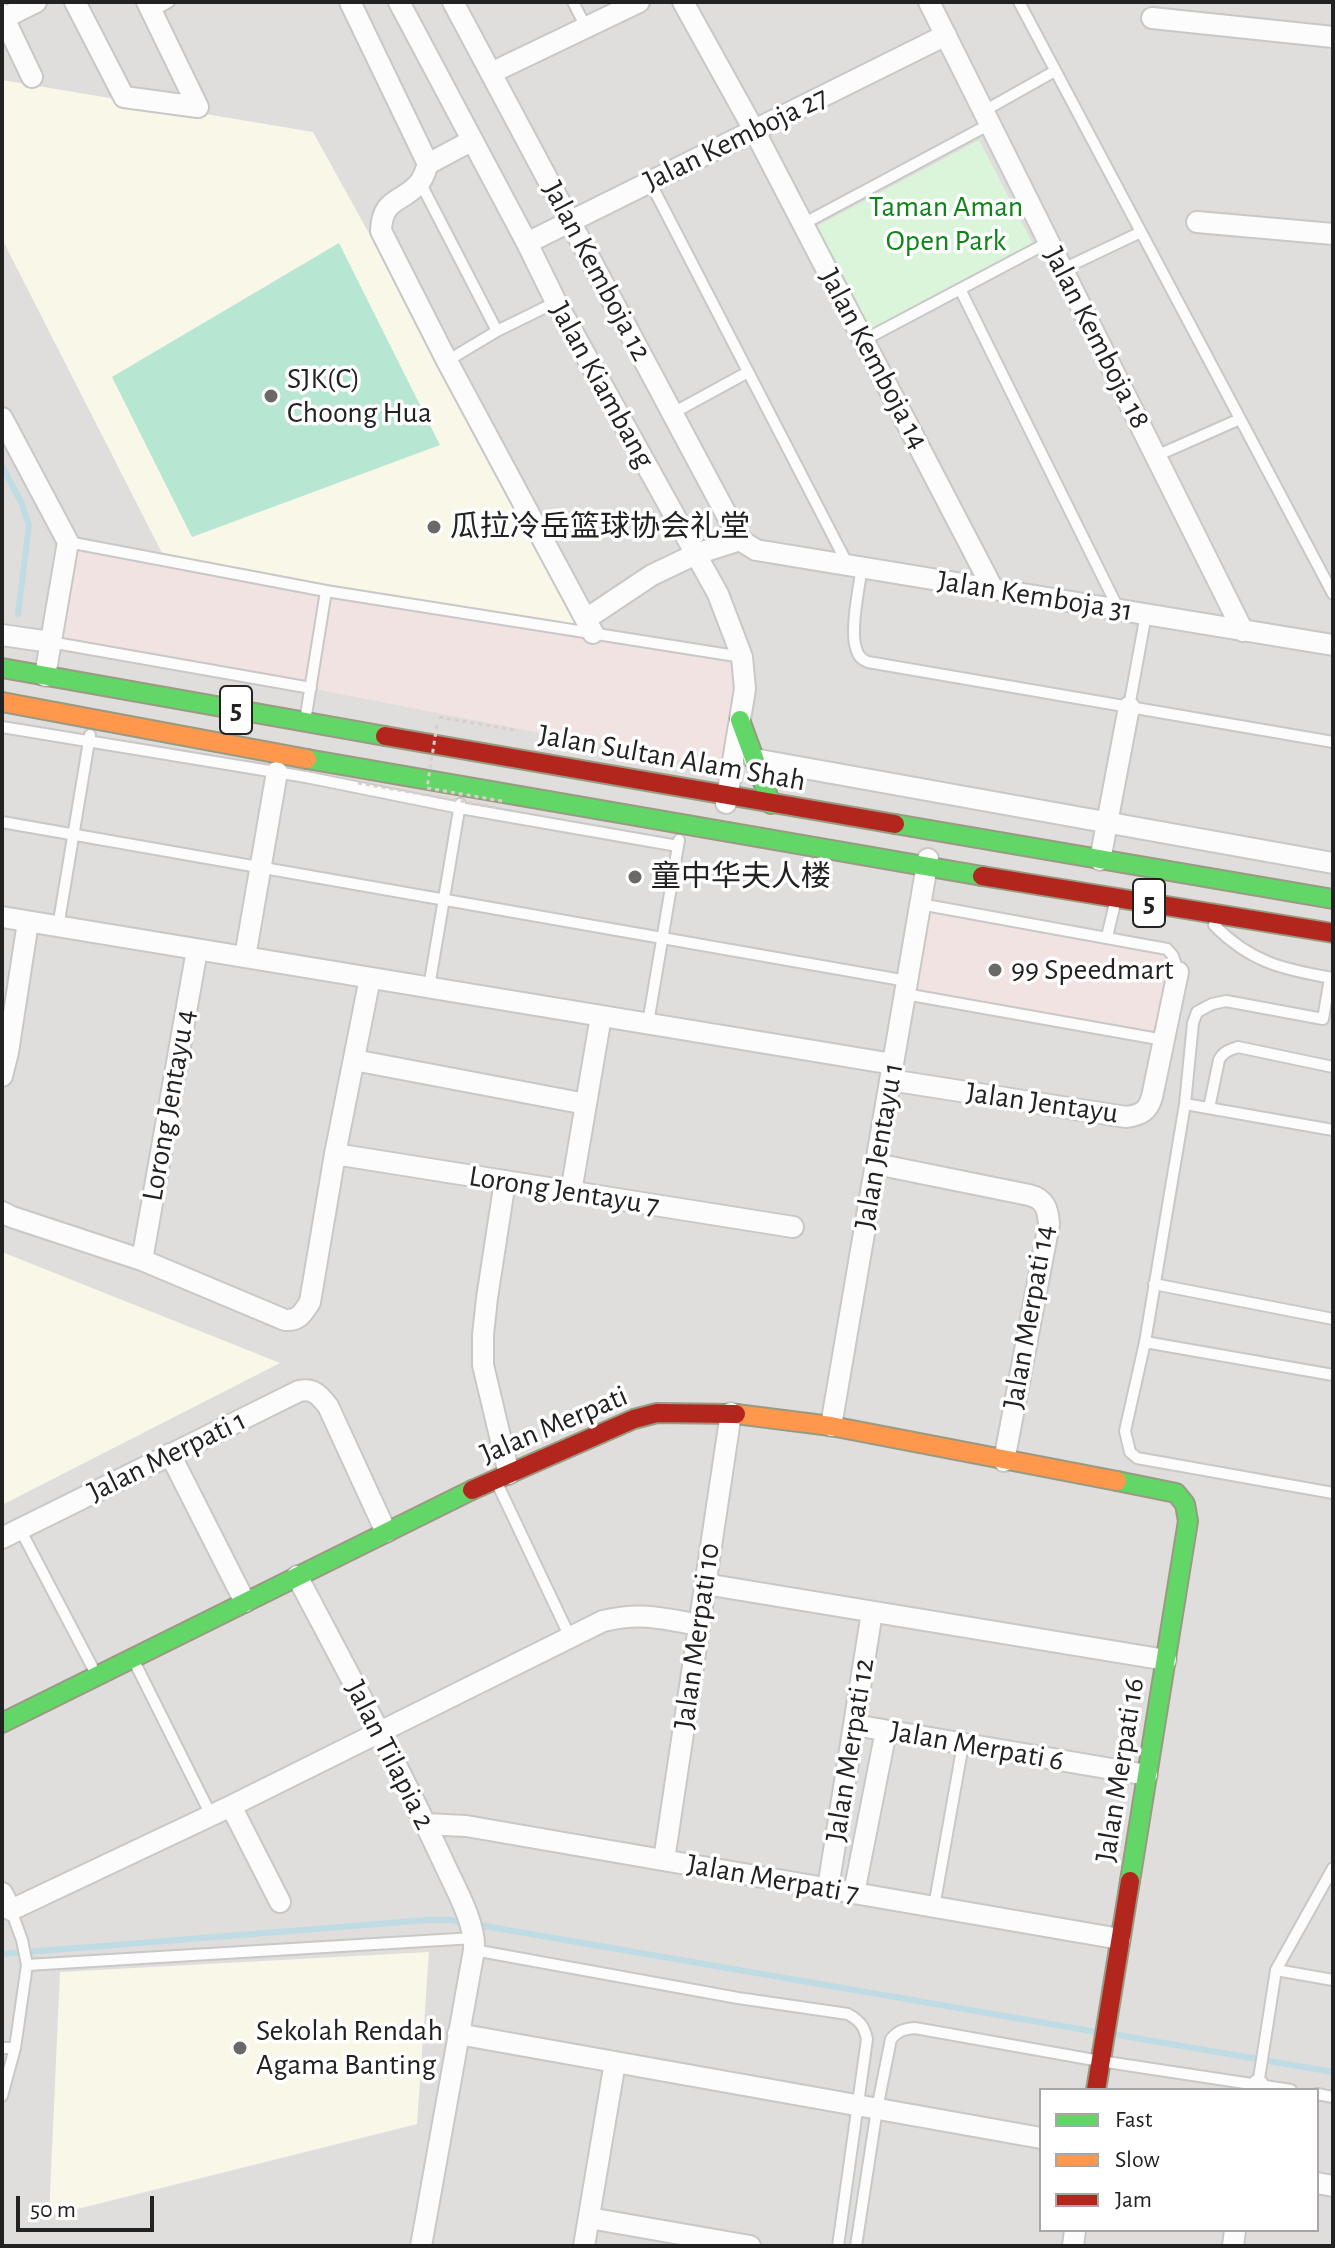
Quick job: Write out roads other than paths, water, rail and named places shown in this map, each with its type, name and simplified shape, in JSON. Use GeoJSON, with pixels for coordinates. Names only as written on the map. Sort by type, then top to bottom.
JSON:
{"type":"FeatureCollection","features":[{"type":"Feature","properties":{"kind":"main road","name":"Jalan Sultan Alam Shah"},"geometry":{"type":"LineString","coordinates":[[2,668],[469,752],[1333,899]]}},
{"type":"Feature","properties":{"kind":"main road","name":"Jalan Sultan Alam Shah"},"geometry":{"type":"LineString","coordinates":[[2,702],[252,749],[1333,933]]}},
{"type":"Feature","properties":{"kind":"main road"},"geometry":{"type":"LineString","coordinates":[[740,720],[771,804]]}},
{"type":"Feature","properties":{"kind":"main road","name":"Jalan Merpati"},"geometry":{"type":"LineString","coordinates":[[2,1723],[502,1477],[634,1419],[657,1413],[731,1413],[831,1426],[1176,1493]]}},
{"type":"Feature","properties":{"kind":"main road","name":"Jalan Merpati 16"},"geometry":{"type":"LineString","coordinates":[[1096,2088],[1188,1526],[1185,1503],[1176,1493]]}},
{"type":"Feature","properties":{"kind":"street"},"geometry":{"type":"LineString","coordinates":[[32,77],[3,16],[36,2]]}},
{"type":"Feature","properties":{"kind":"street"},"geometry":{"type":"LineString","coordinates":[[75,2],[124,97],[198,107],[156,5]]}},
{"type":"Feature","properties":{"kind":"street"},"geometry":{"type":"LineString","coordinates":[[350,2],[424,173]]}},
{"type":"Feature","properties":{"kind":"street","name":"Jalan Kiambang"},"geometry":{"type":"LineString","coordinates":[[399,2],[556,302],[718,594],[742,657],[745,689],[721,830]]}},
{"type":"Feature","properties":{"kind":"street","name":"Jalan Kemboja 12"},"geometry":{"type":"LineString","coordinates":[[453,2],[740,540]]}},
{"type":"Feature","properties":{"kind":"street"},"geometry":{"type":"LineString","coordinates":[[491,73],[639,2]]}},
{"type":"Feature","properties":{"kind":"street","name":"Jalan Kemboja 14"},"geometry":{"type":"LineString","coordinates":[[683,2],[754,130],[993,589]]}},
{"type":"Feature","properties":{"kind":"street","name":"Jalan Kemboja 18"},"geometry":{"type":"LineString","coordinates":[[929,2],[1243,631]]}},
{"type":"Feature","properties":{"kind":"street"},"geometry":{"type":"LineString","coordinates":[[1152,18],[1333,37]]}},
{"type":"Feature","properties":{"kind":"street","name":"Jalan Kemboja 27"},"geometry":{"type":"LineString","coordinates":[[527,243],[946,35]]}},
{"type":"Feature","properties":{"kind":"street"},"geometry":{"type":"LineString","coordinates":[[471,141],[424,173],[388,206],[381,218],[381,231],[589,626],[652,575],[696,554],[740,540]]}},
{"type":"Feature","properties":{"kind":"street"},"geometry":{"type":"LineString","coordinates":[[1197,222],[1333,234]]}},
{"type":"Feature","properties":{"kind":"street"},"geometry":{"type":"LineString","coordinates":[[2,418],[68,542],[45,676]]}},
{"type":"Feature","properties":{"kind":"street","name":"Jalan Kemboja 31"},"geometry":{"type":"LineString","coordinates":[[740,540],[756,550],[1333,645]]}},
{"type":"Feature","properties":{"kind":"street"},"geometry":{"type":"LineString","coordinates":[[2,635],[50,642]]}},
{"type":"Feature","properties":{"kind":"street"},"geometry":{"type":"LineString","coordinates":[[1100,860],[1129,707]]}},
{"type":"Feature","properties":{"kind":"street"},"geometry":{"type":"LineString","coordinates":[[464,785],[469,752]]}},
{"type":"Feature","properties":{"kind":"street"},"geometry":{"type":"LineString","coordinates":[[754,759],[1333,863]]}},
{"type":"Feature","properties":{"kind":"street"},"geometry":{"type":"LineString","coordinates":[[245,957],[277,772]]}},
{"type":"Feature","properties":{"kind":"street","name":"Jalan Jentayu 1"},"geometry":{"type":"LineString","coordinates":[[831,1426],[933,831]]}},
{"type":"Feature","properties":{"kind":"street","name":"Jalan Jentayu"},"geometry":{"type":"LineString","coordinates":[[2,917],[648,1023],[1126,1117],[1136,1116],[1150,1105],[1178,972]]}},
{"type":"Feature","properties":{"kind":"street"},"geometry":{"type":"LineString","coordinates":[[2,1076],[28,922]]}},
{"type":"Feature","properties":{"kind":"street","name":"Lorong Jentayu 4"},"geometry":{"type":"LineString","coordinates":[[142,1260],[197,950]]}},
{"type":"Feature","properties":{"kind":"street"},"geometry":{"type":"LineString","coordinates":[[2,1212],[142,1260],[285,1320],[302,1316],[310,1302],[370,978]]}},
{"type":"Feature","properties":{"kind":"street"},"geometry":{"type":"LineString","coordinates":[[571,1192],[601,1016]]}},
{"type":"Feature","properties":{"kind":"street"},"geometry":{"type":"LineString","coordinates":[[354,1060],[586,1104]]}},
{"type":"Feature","properties":{"kind":"street","name":"Lorong Jentayu 7"},"geometry":{"type":"LineString","coordinates":[[335,1154],[793,1227]]}},
{"type":"Feature","properties":{"kind":"street","name":"Jalan Merpati 14"},"geometry":{"type":"LineString","coordinates":[[876,1164],[1029,1195],[1043,1202],[1048,1210],[1049,1224],[1004,1461]]}},
{"type":"Feature","properties":{"kind":"street"},"geometry":{"type":"LineString","coordinates":[[502,1477],[483,1365],[483,1335],[505,1181]]}},
{"type":"Feature","properties":{"kind":"street","name":"Jalan Merpati 1"},"geometry":{"type":"LineString","coordinates":[[11,1533],[308,1389],[316,1392],[328,1406],[386,1532]]}},
{"type":"Feature","properties":{"kind":"street","name":"Jalan Merpati 10"},"geometry":{"type":"LineString","coordinates":[[664,1860],[731,1413]]}},
{"type":"Feature","properties":{"kind":"street"},"geometry":{"type":"LineString","coordinates":[[170,1454],[245,1602]]}},
{"type":"Feature","properties":{"kind":"street","name":"Jalan Tilapia 2"},"geometry":{"type":"LineString","coordinates":[[297,1576],[425,1824],[464,1907],[474,1944]]}},
{"type":"Feature","properties":{"kind":"street"},"geometry":{"type":"LineString","coordinates":[[705,1584],[1166,1660]]}},
{"type":"Feature","properties":{"kind":"street","name":"Jalan Merpati 12"},"geometry":{"type":"LineString","coordinates":[[828,1888],[872,1612]]}},
{"type":"Feature","properties":{"kind":"street"},"geometry":{"type":"LineString","coordinates":[[6,1902],[231,1806],[603,1621],[642,1615],[699,1625]]}},
{"type":"Feature","properties":{"kind":"street","name":"Jalan Merpati 6"},"geometry":{"type":"LineString","coordinates":[[854,1725],[1147,1775]]}},
{"type":"Feature","properties":{"kind":"street","name":"Jalan Merpati 12"},"geometry":{"type":"LineString","coordinates":[[854,1893],[886,1731]]}},
{"type":"Feature","properties":{"kind":"street"},"geometry":{"type":"LineString","coordinates":[[231,1806],[280,1902]]}},
{"type":"Feature","properties":{"kind":"street","name":"Jalan Merpati 7"},"geometry":{"type":"LineString","coordinates":[[425,1824],[452,1824],[1120,1939]]}},
{"type":"Feature","properties":{"kind":"street"},"geometry":{"type":"LineString","coordinates":[[421,2246],[474,1944]]}},
{"type":"Feature","properties":{"kind":"street"},"geometry":{"type":"LineString","coordinates":[[458,2034],[1039,2138]]}},
{"type":"Feature","properties":{"kind":"street"},"geometry":{"type":"LineString","coordinates":[[584,2246],[615,2062]]}},
{"type":"Feature","properties":{"kind":"street"},"geometry":{"type":"LineString","coordinates":[[589,2218],[750,2246]]}},
{"type":"Feature","properties":{"kind":"lane"},"geometry":{"type":"LineString","coordinates":[[573,2],[586,27]]}},
{"type":"Feature","properties":{"kind":"lane"},"geometry":{"type":"LineString","coordinates":[[1019,2],[1333,594]]}},
{"type":"Feature","properties":{"kind":"lane"},"geometry":{"type":"LineString","coordinates":[[803,224],[987,118],[1055,71]]}},
{"type":"Feature","properties":{"kind":"lane"},"geometry":{"type":"LineString","coordinates":[[424,173],[497,331]]}},
{"type":"Feature","properties":{"kind":"lane"},"geometry":{"type":"LineString","coordinates":[[650,182],[748,372],[855,566],[854,638],[860,658],[868,662],[1333,742]]}},
{"type":"Feature","properties":{"kind":"lane"},"geometry":{"type":"LineString","coordinates":[[1063,269],[1141,232]]}},
{"type":"Feature","properties":{"kind":"lane"},"geometry":{"type":"LineString","coordinates":[[864,340],[1049,242]]}},
{"type":"Feature","properties":{"kind":"lane"},"geometry":{"type":"LineString","coordinates":[[960,289],[1119,610]]}},
{"type":"Feature","properties":{"kind":"lane"},"geometry":{"type":"LineString","coordinates":[[447,361],[497,331],[556,302]]}},
{"type":"Feature","properties":{"kind":"lane"},"geometry":{"type":"LineString","coordinates":[[673,413],[748,372]]}},
{"type":"Feature","properties":{"kind":"lane"},"geometry":{"type":"LineString","coordinates":[[1156,456],[1240,419]]}},
{"type":"Feature","properties":{"kind":"lane"},"geometry":{"type":"LineString","coordinates":[[68,542],[326,591],[589,626],[742,657]]}},
{"type":"Feature","properties":{"kind":"lane"},"geometry":{"type":"LineString","coordinates":[[305,722],[326,591]]}},
{"type":"Feature","properties":{"kind":"lane"},"geometry":{"type":"LineString","coordinates":[[1129,707],[1146,614]]}},
{"type":"Feature","properties":{"kind":"lane"},"geometry":{"type":"LineString","coordinates":[[50,642],[311,688]]}},
{"type":"Feature","properties":{"kind":"lane"},"geometry":{"type":"LineString","coordinates":[[58,927],[93,720]]}},
{"type":"Feature","properties":{"kind":"lane"},"geometry":{"type":"LineString","coordinates":[[2,727],[277,772],[678,846]]}},
{"type":"Feature","properties":{"kind":"lane"},"geometry":{"type":"LineString","coordinates":[[429,987],[464,785]]}},
{"type":"Feature","properties":{"kind":"lane"},"geometry":{"type":"LineString","coordinates":[[2,822],[662,938],[1164,1040]]}},
{"type":"Feature","properties":{"kind":"lane"},"geometry":{"type":"LineString","coordinates":[[648,1023],[682,823]]}},
{"type":"Feature","properties":{"kind":"lane"},"geometry":{"type":"LineString","coordinates":[[1107,937],[1116,897]]}},
{"type":"Feature","properties":{"kind":"lane"},"geometry":{"type":"LineString","coordinates":[[920,904],[1167,949],[1178,972]]}},
{"type":"Feature","properties":{"kind":"lane"},"geometry":{"type":"LineString","coordinates":[[1200,911],[1248,953],[1289,971],[1331,978],[1328,1020],[1226,1001],[1197,1012],[1193,1023],[1185,1104],[1145,1342],[1125,1431],[1130,1452],[1137,1458],[1333,1493]]}},
{"type":"Feature","properties":{"kind":"lane"},"geometry":{"type":"LineString","coordinates":[[1209,1108],[1219,1060],[1222,1054],[1238,1047],[1333,1067]]}},
{"type":"Feature","properties":{"kind":"lane"},"geometry":{"type":"LineString","coordinates":[[1185,1104],[1333,1130]]}},
{"type":"Feature","properties":{"kind":"lane"},"geometry":{"type":"LineString","coordinates":[[1154,1284],[1333,1319]]}},
{"type":"Feature","properties":{"kind":"lane"},"geometry":{"type":"LineString","coordinates":[[1145,1342],[1333,1375]]}},
{"type":"Feature","properties":{"kind":"lane"},"geometry":{"type":"LineString","coordinates":[[502,1477],[570,1637]]}},
{"type":"Feature","properties":{"kind":"lane"},"geometry":{"type":"LineString","coordinates":[[11,1533],[97,1677]]}},
{"type":"Feature","properties":{"kind":"lane"},"geometry":{"type":"LineString","coordinates":[[133,1659],[211,1815]]}},
{"type":"Feature","properties":{"kind":"lane"},"geometry":{"type":"LineString","coordinates":[[934,1907],[963,1744]]}},
{"type":"Feature","properties":{"kind":"lane"},"geometry":{"type":"LineString","coordinates":[[838,2246],[868,2107],[891,2039],[897,2032],[915,2028],[1258,2087],[1276,1970],[1333,1868]]}},
{"type":"Feature","properties":{"kind":"lane"},"geometry":{"type":"LineString","coordinates":[[2,2096],[15,2048],[27,1965],[22,1940],[6,1902]]}},
{"type":"Feature","properties":{"kind":"lane"},"geometry":{"type":"LineString","coordinates":[[27,1965],[474,1944],[738,1998],[848,2014],[860,2020],[867,2039],[868,2107],[856,2246]]}},
{"type":"Feature","properties":{"kind":"lane"},"geometry":{"type":"LineString","coordinates":[[1276,1970],[1333,1980]]}},
{"type":"Feature","properties":{"kind":"lane"},"geometry":{"type":"LineString","coordinates":[[2,2048],[15,2048]]}},
{"type":"Feature","properties":{"kind":"waterway"},"geometry":{"type":"LineString","coordinates":[[2,466],[29,525],[18,614]]}},
{"type":"Feature","properties":{"kind":"waterway"},"geometry":{"type":"LineString","coordinates":[[2,1954],[450,1920],[1097,2032]]}},
{"type":"Feature","properties":{"kind":"waterway"},"geometry":{"type":"LineString","coordinates":[[1112,2034],[1333,2072]]}},
{"type":"Feature","properties":{"kind":"place","name":"SJK(C) Choong Hua"},"geometry":{"type":"Point","coordinates":[271,396]}},
{"type":"Feature","properties":{"kind":"place","name":"瓜拉冷岳篮球协会礼堂"},"geometry":{"type":"Point","coordinates":[434,527]}},
{"type":"Feature","properties":{"kind":"place","name":"童中华夫人楼"},"geometry":{"type":"Point","coordinates":[635,877]}},
{"type":"Feature","properties":{"kind":"place","name":"99 Speedmart"},"geometry":{"type":"Point","coordinates":[995,970]}},
{"type":"Feature","properties":{"kind":"place","name":"Sekolah Rendah Agama Banting"},"geometry":{"type":"Point","coordinates":[240,2048]}},
{"type":"Feature","properties":{"kind":"park label","name":"Taman Aman Open Park"},"geometry":{"type":"Point","coordinates":[946,224]}}]}
